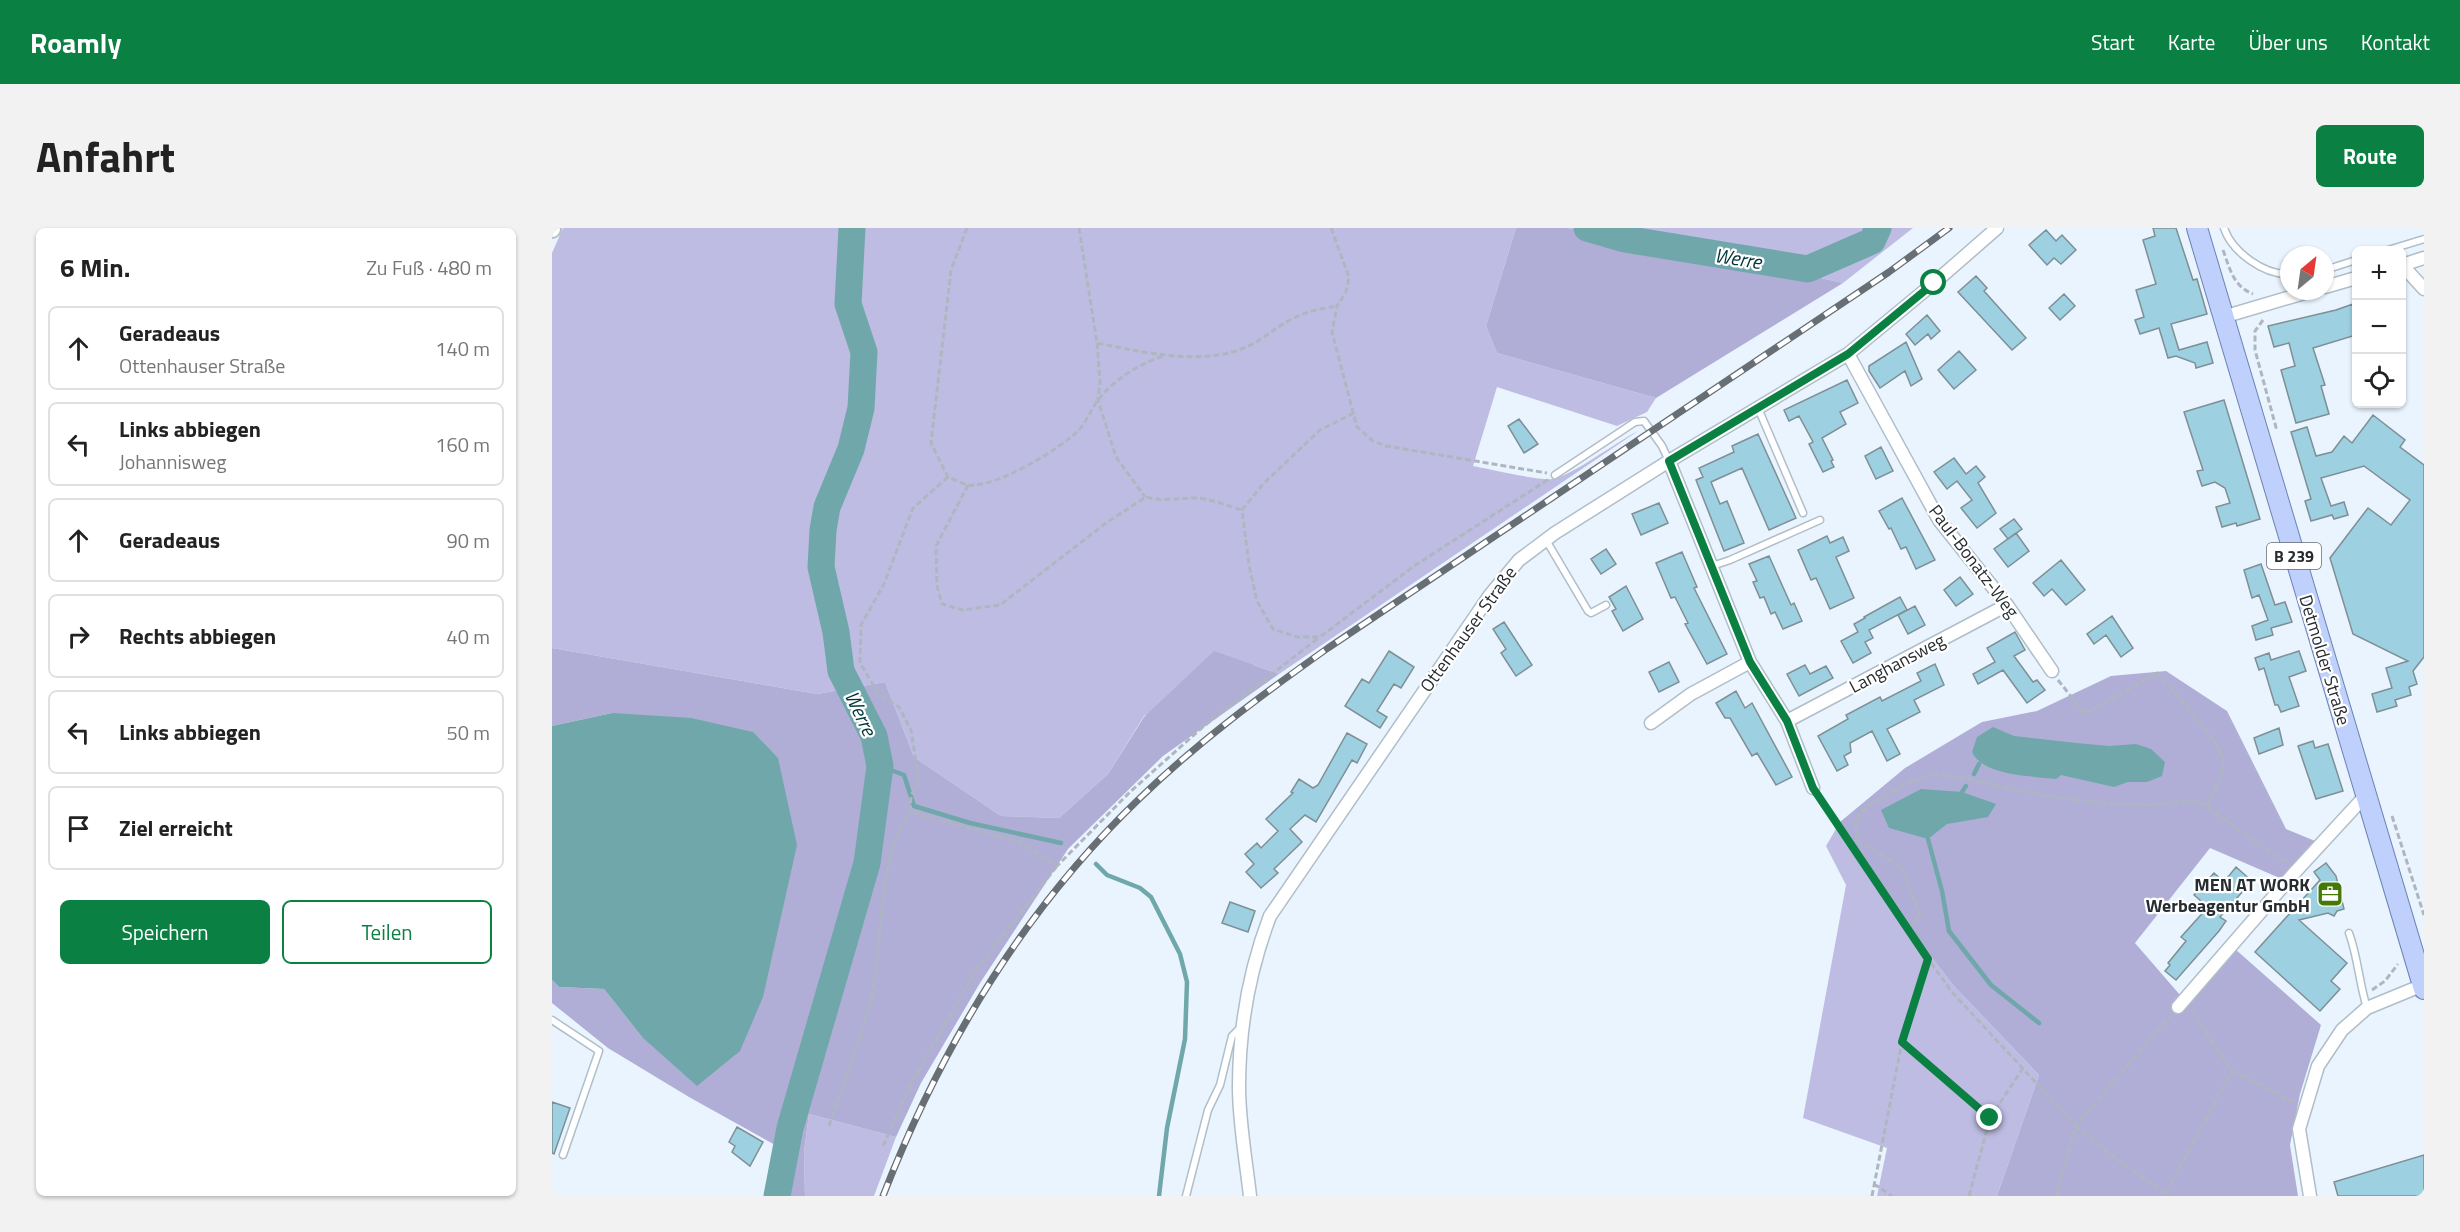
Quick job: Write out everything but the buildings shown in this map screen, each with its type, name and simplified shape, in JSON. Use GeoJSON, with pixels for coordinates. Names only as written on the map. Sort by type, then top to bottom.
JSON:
{"type":"FeatureCollection","features":[{"type":"Feature","properties":{"kind":"main road","name":"Detmolder Straße"},"geometry":{"type":"LineString","coordinates":[[2197,228],[2424,986]]}},
{"type":"Feature","properties":{"kind":"street","name":"Ottenhauser Straße"},"geometry":{"type":"LineString","coordinates":[[1250,1196],[1239,1088],[1242,1027],[1250,975],[1270,916],[1490,595],[1519,560],[1546,540],[1669,461],[1848,354],[1996,228]]}},
{"type":"Feature","properties":{"kind":"street"},"geometry":{"type":"LineString","coordinates":[[2406,264],[2424,258]]}},
{"type":"Feature","properties":{"kind":"street"},"geometry":{"type":"LineString","coordinates":[[2406,269],[2424,289]]}},
{"type":"Feature","properties":{"kind":"street"},"geometry":{"type":"LineString","coordinates":[[2334,284],[2352,279]]}},
{"type":"Feature","properties":{"kind":"street"},"geometry":{"type":"LineString","coordinates":[[2223,317],[2280,300]]}},
{"type":"Feature","properties":{"kind":"street","name":"Paul-Bonatz-Weg"},"geometry":{"type":"LineString","coordinates":[[1848,354],[1939,520],[2007,605],[2052,671]]}},
{"type":"Feature","properties":{"kind":"street"},"geometry":{"type":"LineString","coordinates":[[1669,461],[1750,662],[1787,721],[1813,788]]}},
{"type":"Feature","properties":{"kind":"street","name":"Langhansweg"},"geometry":{"type":"LineString","coordinates":[[1787,721],[2007,605]]}},
{"type":"Feature","properties":{"kind":"street"},"geometry":{"type":"LineString","coordinates":[[1651,723],[1691,694],[1750,662]]}},
{"type":"Feature","properties":{"kind":"street"},"geometry":{"type":"LineString","coordinates":[[2181,1003],[2366,795]]}},
{"type":"Feature","properties":{"kind":"street"},"geometry":{"type":"LineString","coordinates":[[2310,1196],[2299,1129],[2318,1066],[2342,1030],[2365,1002],[2424,986]]}},
{"type":"Feature","properties":{"kind":"lane"},"geometry":{"type":"LineString","coordinates":[[2224,228],[2227,238],[2254,264],[2280,273]]}},
{"type":"Feature","properties":{"kind":"lane"},"geometry":{"type":"LineString","coordinates":[[2402,246],[2424,240]]}},
{"type":"Feature","properties":{"kind":"lane"},"geometry":{"type":"LineString","coordinates":[[2334,267],[2352,261]]}},
{"type":"Feature","properties":{"kind":"lane"},"geometry":{"type":"LineString","coordinates":[[1758,408],[1803,513]]}},
{"type":"Feature","properties":{"kind":"lane"},"geometry":{"type":"LineString","coordinates":[[1555,475],[1635,422],[1644,422],[1652,430],[1669,461]]}},
{"type":"Feature","properties":{"kind":"lane"},"geometry":{"type":"LineString","coordinates":[[1711,566],[1730,560],[1820,520]]}},
{"type":"Feature","properties":{"kind":"lane"},"geometry":{"type":"LineString","coordinates":[[1546,540],[1588,611],[1591,613],[1606,605]]}},
{"type":"Feature","properties":{"kind":"lane"},"geometry":{"type":"LineString","coordinates":[[2349,933],[2356,951],[2365,1002]]}},
{"type":"Feature","properties":{"kind":"lane"},"geometry":{"type":"LineString","coordinates":[[552,1020],[599,1051],[563,1155]]}},
{"type":"Feature","properties":{"kind":"lane"},"geometry":{"type":"LineString","coordinates":[[1186,1196],[1208,1110],[1220,1085],[1232,1036],[1242,1027]]}},
{"type":"Feature","properties":{"kind":"path"},"geometry":{"type":"LineString","coordinates":[[966,228],[951,270],[931,443],[948,477],[968,485],[984,484],[1008,476],[1064,443],[1081,428],[1098,400],[1126,373],[1163,356]]}},
{"type":"Feature","properties":{"kind":"path"},"geometry":{"type":"LineString","coordinates":[[1079,228],[1097,343],[1100,381],[1098,400],[1116,457],[1146,497]]}},
{"type":"Feature","properties":{"kind":"path"},"geometry":{"type":"LineString","coordinates":[[1331,228],[1349,277],[1346,292],[1337,306],[1332,332],[1358,427],[1373,441],[1386,446],[1555,475]]}},
{"type":"Feature","properties":{"kind":"path"},"geometry":{"type":"LineString","coordinates":[[2222,247],[2234,280],[2243,290],[2253,294],[2263,320],[2255,331],[2255,350],[2279,440]]}},
{"type":"Feature","properties":{"kind":"path"},"geometry":{"type":"LineString","coordinates":[[1097,343],[1163,356],[1223,354],[1262,339],[1296,317],[1337,306]]}},
{"type":"Feature","properties":{"kind":"path"},"geometry":{"type":"LineString","coordinates":[[1320,637],[1297,637],[1273,629],[1257,601],[1249,565],[1242,510],[1263,484],[1320,430],[1354,413]]}},
{"type":"Feature","properties":{"kind":"path"},"geometry":{"type":"LineString","coordinates":[[883,1146],[911,1084],[976,970],[1057,866],[1131,791],[1204,726],[1414,566],[1555,475]]}},
{"type":"Feature","properties":{"kind":"path"},"geometry":{"type":"LineString","coordinates":[[830,1126],[871,998],[890,862],[900,826],[910,812],[911,796],[919,781],[911,730],[899,707],[878,693],[860,663],[861,625],[884,584],[913,507],[948,477]]}},
{"type":"Feature","properties":{"kind":"path"},"geometry":{"type":"LineString","coordinates":[[968,485],[936,546],[937,586],[942,604],[963,610],[1000,605],[1106,523],[1146,497],[1175,501],[1196,498],[1242,510]]}},
{"type":"Feature","properties":{"kind":"path"},"geometry":{"type":"LineString","coordinates":[[2052,671],[2085,714],[2157,673],[2200,723],[2219,750],[2223,761],[2218,783],[2206,807]]}},
{"type":"Feature","properties":{"kind":"path"},"geometry":{"type":"LineString","coordinates":[[1907,929],[1920,915],[1902,867],[1858,841],[1855,820],[1868,806],[1909,783],[1934,774],[1964,778],[2045,796],[2110,804],[2151,805],[2183,801],[2201,803],[2296,871]]}},
{"type":"Feature","properties":{"kind":"path"},"geometry":{"type":"LineString","coordinates":[[1813,788],[1951,991],[2076,1126],[2116,1159],[2166,1195],[2232,1071]]}},
{"type":"Feature","properties":{"kind":"path"},"geometry":{"type":"LineString","coordinates":[[910,812],[1019,842],[1057,866]]}},
{"type":"Feature","properties":{"kind":"path"},"geometry":{"type":"LineString","coordinates":[[2390,812],[2424,915]]}},
{"type":"Feature","properties":{"kind":"path"},"geometry":{"type":"LineString","coordinates":[[2365,1002],[2399,966],[2397,949],[2411,944]]}},
{"type":"Feature","properties":{"kind":"path"},"geometry":{"type":"LineString","coordinates":[[1872,1196],[1902,1042],[1928,959]]}},
{"type":"Feature","properties":{"kind":"path"},"geometry":{"type":"LineString","coordinates":[[2056,1196],[2076,1126],[2181,1003],[2232,1071],[2305,1108]]}},
{"type":"Feature","properties":{"kind":"path"},"geometry":{"type":"LineString","coordinates":[[1902,1042],[1990,1118]]}},
{"type":"Feature","properties":{"kind":"path"},"geometry":{"type":"LineString","coordinates":[[1969,1196],[1990,1118],[2023,1068]]}},
{"type":"Feature","properties":{"kind":"path"},"geometry":{"type":"LineString","coordinates":[[1874,1184],[1892,1196]]}},
{"type":"Feature","properties":{"kind":"shaded area"},"geometry":{"type":"Polygon","coordinates":[[[563,228],[1516,228],[1486,326],[1497,353],[1656,398],[1647,412],[1617,426],[1497,387],[1473,466],[1526,477],[1552,479],[1571,472],[1638,431],[1279,674],[1254,665],[1144,716],[1108,774],[1059,818],[1001,816],[914,757],[885,682],[817,694],[552,648],[552,253],[563,228]]]}},
{"type":"Feature","properties":{"kind":"shaded area"},"geometry":{"type":"Polygon","coordinates":[[[1516,228],[1567,228],[1629,235],[1843,283],[1656,398],[1497,353],[1486,326],[1516,228]]]}},
{"type":"Feature","properties":{"kind":"shaded area"},"geometry":{"type":"Polygon","coordinates":[[[1567,228],[1913,228],[1843,283],[1629,235],[1567,228]]]}},
{"type":"Feature","properties":{"kind":"shaded area"},"geometry":{"type":"Polygon","coordinates":[[[552,648],[817,694],[885,682],[914,757],[1001,816],[1059,818],[1108,774],[1144,717],[1214,651],[1279,674],[1163,756],[1068,849],[980,983],[921,1083],[896,1137],[809,1114],[804,1152],[805,1196],[768,1196],[777,1146],[608,1048],[552,1003],[552,980],[559,987],[604,989],[642,1037],[612,713],[552,726],[552,648]]]}},
{"type":"Feature","properties":{"kind":"shaded area"},"geometry":{"type":"Polygon","coordinates":[[[2166,671],[2227,711],[2286,829],[2315,841],[2282,879],[2210,848],[2135,943],[2180,995],[2190,1003],[2235,949],[2321,1025],[2300,1094],[2290,1145],[2298,1196],[1997,1196],[2039,1075],[1953,985],[1916,937],[1840,822],[1905,768],[1982,722],[2037,711],[2111,676],[2166,671]]]}},
{"type":"Feature","properties":{"kind":"shaded area"},"geometry":{"type":"Polygon","coordinates":[[[612,713],[691,718],[753,732],[778,758],[797,845],[763,997],[740,1051],[697,1086],[642,1037],[604,989],[559,987],[552,980],[552,726],[612,713]]]}},
{"type":"Feature","properties":{"kind":"shaded area"},"geometry":{"type":"Polygon","coordinates":[[[1993,727],[2014,736],[2109,746],[2136,744],[2151,749],[2165,762],[2162,776],[2147,782],[2128,782],[2114,787],[2061,775],[2056,779],[1997,770],[1986,766],[1972,752],[1977,737],[1993,727]]]}},
{"type":"Feature","properties":{"kind":"shaded area"},"geometry":{"type":"Polygon","coordinates":[[[1921,789],[1962,792],[1996,804],[1988,817],[1947,824],[1928,839],[1889,828],[1881,810],[1921,789]]]}},
{"type":"Feature","properties":{"kind":"shaded area"},"geometry":{"type":"Polygon","coordinates":[[[1840,822],[1916,937],[1953,985],[2039,1075],[1997,1196],[1877,1196],[1887,1148],[1803,1118],[1846,885],[1826,846],[1840,822]]]}},
{"type":"Feature","properties":{"kind":"shaded area"},"geometry":{"type":"Polygon","coordinates":[[[809,1114],[896,1137],[874,1196],[805,1196],[804,1152],[809,1114]]]}},
{"type":"Feature","properties":{"kind":"waterway","name":"Werre"},"geometry":{"type":"LineString","coordinates":[[777,1196],[790,1128],[867,863],[880,766],[874,736],[841,671],[836,632],[821,567],[827,507],[851,449],[861,408],[864,352],[848,304],[852,228]]}},
{"type":"Feature","properties":{"kind":"waterway","name":"Werre"},"geometry":{"type":"LineString","coordinates":[[1587,228],[1625,239],[1808,269],[1872,241],[1878,228]]}},
{"type":"Feature","properties":{"kind":"waterway"},"geometry":{"type":"LineString","coordinates":[[1974,774],[1979,764]]}},
{"type":"Feature","properties":{"kind":"waterway"},"geometry":{"type":"LineString","coordinates":[[880,766],[904,775],[914,806],[970,823],[1061,843]]}},
{"type":"Feature","properties":{"kind":"waterway"},"geometry":{"type":"LineString","coordinates":[[1962,792],[1966,786]]}},
{"type":"Feature","properties":{"kind":"waterway"},"geometry":{"type":"LineString","coordinates":[[1928,839],[1942,891],[1949,931],[1991,985],[2039,1023]]}},
{"type":"Feature","properties":{"kind":"waterway"},"geometry":{"type":"LineString","coordinates":[[1096,864],[1107,875],[1140,888],[1151,897],[1180,954],[1187,982],[1185,1039],[1167,1128],[1159,1196]]}},
{"type":"Feature","properties":{"kind":"railway"},"geometry":{"type":"LineString","coordinates":[[883,1196],[931,1087],[959,1034],[1023,933],[1098,841],[1162,777],[1231,719],[1328,648],[1889,272],[1949,228]]}},
{"type":"Feature","properties":{"kind":"place","name":"MEN AT WORK Werbeagentur GmbH"},"geometry":{"type":"Point","coordinates":[2330,894]}},
{"type":"Feature","properties":{"kind":"route"},"geometry":{"type":"LineString","coordinates":[[1934,283],[1848,354],[1669,461],[1750,662],[1787,721],[1813,788],[1928,959],[1902,1042],[1990,1118]]}}]}
